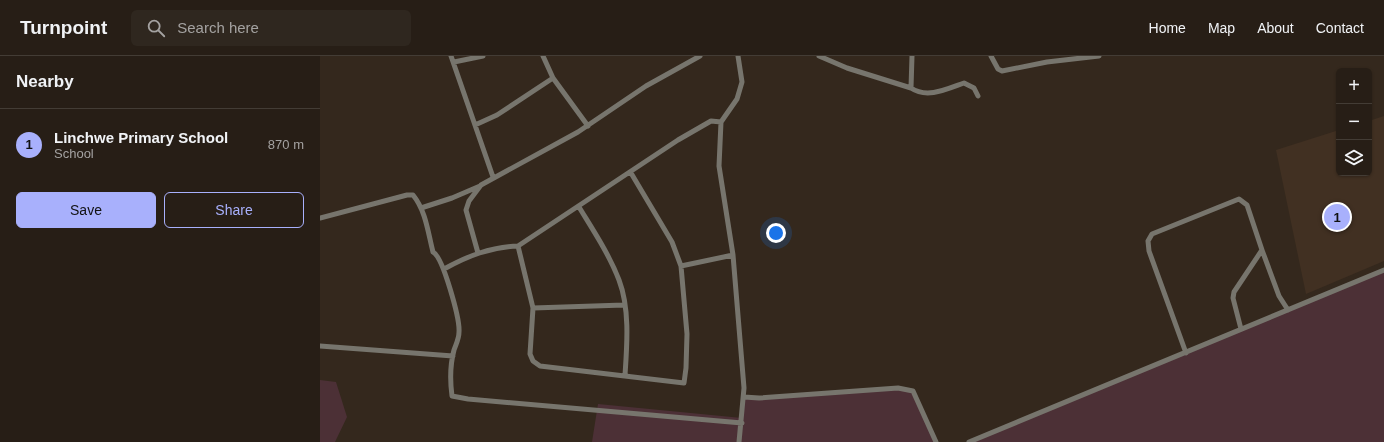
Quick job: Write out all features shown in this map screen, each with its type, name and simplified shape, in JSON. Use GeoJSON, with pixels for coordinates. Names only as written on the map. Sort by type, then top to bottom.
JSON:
{"type":"FeatureCollection","features":[{"type":"Feature","properties":{"kind":"street"},"geometry":{"type":"LineString","coordinates":[[451,56],[493,177]]}},
{"type":"Feature","properties":{"kind":"street"},"geometry":{"type":"LineString","coordinates":[[454,62],[483,56]]}},
{"type":"Feature","properties":{"kind":"street"},"geometry":{"type":"LineString","coordinates":[[543,56],[553,78],[588,126]]}},
{"type":"Feature","properties":{"kind":"street"},"geometry":{"type":"LineString","coordinates":[[421,208],[452,198],[510,170],[588,126],[646,86],[700,56]]}},
{"type":"Feature","properties":{"kind":"street"},"geometry":{"type":"LineString","coordinates":[[738,56],[742,82],[740,91],[732,108],[721,122],[720,179],[733,255],[744,397],[739,442]]}},
{"type":"Feature","properties":{"kind":"street"},"geometry":{"type":"LineString","coordinates":[[819,56],[847,68],[923,93],[936,92],[964,83],[974,88],[978,96]]}},
{"type":"Feature","properties":{"kind":"street"},"geometry":{"type":"LineString","coordinates":[[911,88],[912,56]]}},
{"type":"Feature","properties":{"kind":"street"},"geometry":{"type":"LineString","coordinates":[[991,56],[998,69],[1002,71],[1047,62],[1100,56]]}},
{"type":"Feature","properties":{"kind":"street"},"geometry":{"type":"LineString","coordinates":[[475,125],[497,116],[553,78]]}},
{"type":"Feature","properties":{"kind":"street"},"geometry":{"type":"LineString","coordinates":[[444,269],[478,253],[497,247],[518,246],[631,173],[678,140],[711,121],[721,122]]}},
{"type":"Feature","properties":{"kind":"street"},"geometry":{"type":"LineString","coordinates":[[518,246],[533,308],[530,354],[532,362],[540,366],[684,383],[687,334],[681,266],[672,242],[631,173]]}},
{"type":"Feature","properties":{"kind":"street"},"geometry":{"type":"LineString","coordinates":[[478,253],[466,210],[469,201],[481,185]]}},
{"type":"Feature","properties":{"kind":"street"},"geometry":{"type":"LineString","coordinates":[[320,218],[407,195],[413,195],[421,208],[433,252],[437,254],[444,269],[460,330],[453,356],[450,380],[452,396],[742,423]]}},
{"type":"Feature","properties":{"kind":"street"},"geometry":{"type":"LineString","coordinates":[[1186,353],[1149,251],[1148,241],[1152,234],[1239,200],[1247,205],[1279,296],[1288,310]]}},
{"type":"Feature","properties":{"kind":"street"},"geometry":{"type":"LineString","coordinates":[[579,207],[614,268],[619,280],[624,305],[627,349],[625,375]]}},
{"type":"Feature","properties":{"kind":"street"},"geometry":{"type":"LineString","coordinates":[[1241,329],[1233,298],[1234,292],[1262,250]]}},
{"type":"Feature","properties":{"kind":"street"},"geometry":{"type":"LineString","coordinates":[[681,266],[733,255]]}},
{"type":"Feature","properties":{"kind":"street"},"geometry":{"type":"LineString","coordinates":[[969,442],[1384,270]]}},
{"type":"Feature","properties":{"kind":"street"},"geometry":{"type":"LineString","coordinates":[[533,308],[624,305]]}},
{"type":"Feature","properties":{"kind":"street"},"geometry":{"type":"LineString","coordinates":[[320,346],[345,350],[369,349],[408,354],[453,356]]}},
{"type":"Feature","properties":{"kind":"street"},"geometry":{"type":"LineString","coordinates":[[744,397],[759,398],[898,388],[909,389],[913,391],[936,442]]}},
{"type":"Feature","properties":{"kind":"shaded area"},"geometry":{"type":"Polygon","coordinates":[[[1384,116],[1384,261],[1306,294],[1276,150],[1336,131],[1336,176],[1372,176],[1372,120],[1384,116]]]}},
{"type":"Feature","properties":{"kind":"shaded area"},"geometry":{"type":"Polygon","coordinates":[[[1384,270],[1384,442],[969,442],[1384,270]]]}},
{"type":"Feature","properties":{"kind":"shaded area"},"geometry":{"type":"Polygon","coordinates":[[[320,380],[336,382],[347,417],[335,442],[320,442],[320,380]]]}},
{"type":"Feature","properties":{"kind":"shaded area"},"geometry":{"type":"Polygon","coordinates":[[[898,388],[913,391],[936,442],[592,442],[598,404],[742,418],[744,397],[898,388]]]}},
{"type":"Feature","properties":{"kind":"place","name":"Linchwe Primary School"},"geometry":{"type":"Point","coordinates":[1337,217]}}]}
